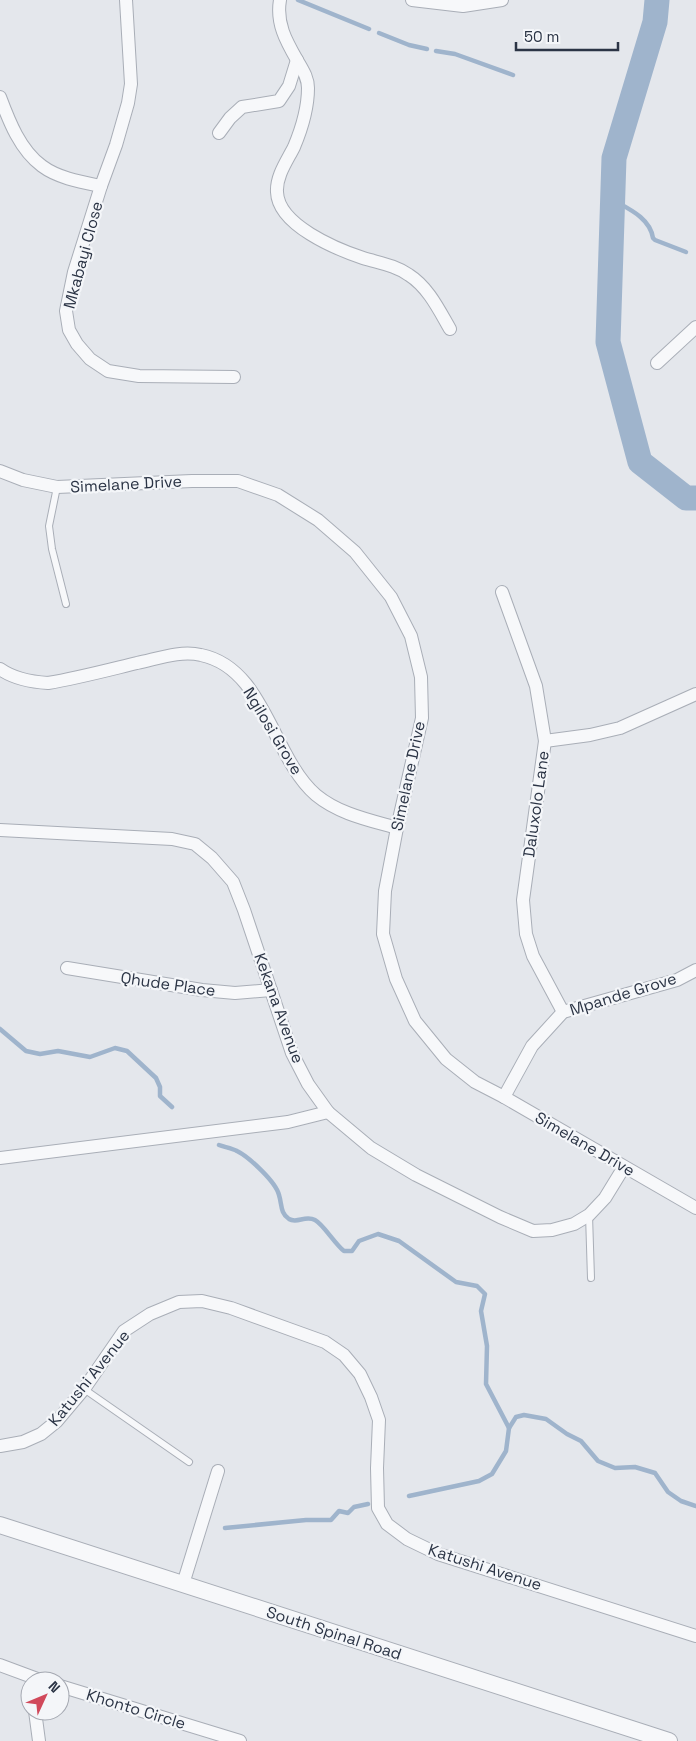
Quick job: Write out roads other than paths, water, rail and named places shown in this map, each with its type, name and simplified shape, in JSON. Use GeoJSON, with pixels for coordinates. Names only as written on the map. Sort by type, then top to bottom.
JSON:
{"type":"FeatureCollection","features":[{"type":"Feature","properties":{"kind":"street","name":"Mkabayi Close"},"geometry":{"type":"LineString","coordinates":[[126,0],[131,84],[128,103],[74,272],[66,311],[68,330],[76,344],[90,359],[108,371],[139,376],[234,377]]}},
{"type":"Feature","properties":{"kind":"street"},"geometry":{"type":"LineString","coordinates":[[280,0],[278,9],[280,25],[305,73],[308,85],[307,106],[294,145],[278,180],[278,205],[287,217],[327,243],[361,257],[396,267],[410,275],[435,302],[450,329]]}},
{"type":"Feature","properties":{"kind":"street"},"geometry":{"type":"LineString","coordinates":[[419,1],[463,6],[502,0]]}},
{"type":"Feature","properties":{"kind":"street"},"geometry":{"type":"LineString","coordinates":[[219,133],[230,118],[242,107],[279,101],[289,86],[297,60]]}},
{"type":"Feature","properties":{"kind":"street"},"geometry":{"type":"LineString","coordinates":[[0,96],[10,123],[25,148],[42,166],[69,179],[101,186]]}},
{"type":"Feature","properties":{"kind":"street"},"geometry":{"type":"LineString","coordinates":[[657,363],[696,327]]}},
{"type":"Feature","properties":{"kind":"street","name":"Simelane Drive"},"geometry":{"type":"LineString","coordinates":[[0,471],[23,480],[57,487],[192,481],[238,481],[278,495],[318,520],[355,552],[392,597],[411,636],[421,677],[422,718],[385,891],[384,934],[396,980],[415,1021],[446,1059],[475,1082],[696,1208]]}},
{"type":"Feature","properties":{"kind":"street","name":"Daluxolo Lane"},"geometry":{"type":"LineString","coordinates":[[502,592],[536,686],[545,741],[523,900],[526,934],[533,956],[563,1012]]}},
{"type":"Feature","properties":{"kind":"street","name":"Ngilosi Grove"},"geometry":{"type":"LineString","coordinates":[[0,669],[8,675],[29,682],[48,683],[176,654],[201,655],[226,665],[250,689],[294,770],[316,795],[346,813],[397,828]]}},
{"type":"Feature","properties":{"kind":"street"},"geometry":{"type":"LineString","coordinates":[[545,741],[590,735],[620,728],[696,694]]}},
{"type":"Feature","properties":{"kind":"street","name":"Kekana Avenue"},"geometry":{"type":"LineString","coordinates":[[0,830],[172,839],[195,844],[212,858],[233,882],[292,1053],[308,1084],[328,1112],[371,1148],[416,1175],[500,1217],[533,1231],[552,1230],[574,1224],[589,1215],[605,1198],[624,1167]]}},
{"type":"Feature","properties":{"kind":"street","name":"Qhude Place"},"geometry":{"type":"LineString","coordinates":[[67,968],[202,990],[235,993],[270,990]]}},
{"type":"Feature","properties":{"kind":"street","name":"Mpande Grove"},"geometry":{"type":"LineString","coordinates":[[504,1097],[532,1046],[563,1012],[677,980],[696,970]]}},
{"type":"Feature","properties":{"kind":"street"},"geometry":{"type":"LineString","coordinates":[[0,1158],[288,1122],[328,1112]]}},
{"type":"Feature","properties":{"kind":"street","name":"Katushi Avenue"},"geometry":{"type":"LineString","coordinates":[[0,1446],[23,1442],[41,1434],[57,1421],[84,1389],[124,1331],[150,1314],[179,1302],[202,1302],[231,1308],[325,1342],[344,1355],[360,1374],[379,1420],[378,1508],[387,1524],[407,1539],[438,1554],[696,1636]]}},
{"type":"Feature","properties":{"kind":"street"},"geometry":{"type":"LineString","coordinates":[[183,1584],[218,1470]]}},
{"type":"Feature","properties":{"kind":"street","name":"South Spinal Road"},"geometry":{"type":"LineString","coordinates":[[0,1525],[669,1741]]}},
{"type":"Feature","properties":{"kind":"street"},"geometry":{"type":"LineString","coordinates":[[0,1665],[20,1673]]}},
{"type":"Feature","properties":{"kind":"street","name":"Khonto Circle"},"geometry":{"type":"LineString","coordinates":[[70,1689],[240,1741]]}},
{"type":"Feature","properties":{"kind":"street"},"geometry":{"type":"LineString","coordinates":[[36,1721],[38,1741]]}},
{"type":"Feature","properties":{"kind":"lane"},"geometry":{"type":"LineString","coordinates":[[57,487],[49,526],[52,549],[66,604]]}},
{"type":"Feature","properties":{"kind":"lane"},"geometry":{"type":"LineString","coordinates":[[589,1215],[591,1278]]}},
{"type":"Feature","properties":{"kind":"lane"},"geometry":{"type":"LineString","coordinates":[[84,1389],[189,1462]]}},
{"type":"Feature","properties":{"kind":"waterway"},"geometry":{"type":"LineString","coordinates":[[298,0],[369,29]]}},
{"type":"Feature","properties":{"kind":"waterway"},"geometry":{"type":"LineString","coordinates":[[657,0],[655,22],[614,158],[608,342],[640,462],[686,498],[696,498]]}},
{"type":"Feature","properties":{"kind":"waterway"},"geometry":{"type":"LineString","coordinates":[[379,33],[409,45],[427,49]]}},
{"type":"Feature","properties":{"kind":"waterway"},"geometry":{"type":"LineString","coordinates":[[436,51],[455,54],[513,75]]}},
{"type":"Feature","properties":{"kind":"waterway"},"geometry":{"type":"LineString","coordinates":[[613,200],[638,215],[648,225],[655,240],[686,252]]}},
{"type":"Feature","properties":{"kind":"waterway"},"geometry":{"type":"LineString","coordinates":[[0,1029],[26,1051],[40,1054],[58,1051],[90,1057],[115,1048],[127,1051],[156,1078],[160,1087],[160,1096],[172,1107]]}},
{"type":"Feature","properties":{"kind":"waterway"},"geometry":{"type":"LineString","coordinates":[[219,1145],[242,1154],[268,1177],[277,1190],[286,1217],[295,1221],[308,1218],[315,1220],[344,1251],[352,1251],[359,1241],[378,1234],[399,1241],[456,1282],[477,1286],[485,1294],[481,1311],[487,1346],[486,1384],[509,1428]]}},
{"type":"Feature","properties":{"kind":"waterway"},"geometry":{"type":"LineString","coordinates":[[409,1496],[479,1481],[492,1474],[506,1451],[509,1428],[516,1417],[524,1415],[546,1419],[567,1434],[581,1441],[598,1461],[615,1468],[635,1467],[655,1473],[668,1492],[681,1501],[696,1506]]}},
{"type":"Feature","properties":{"kind":"waterway"},"geometry":{"type":"LineString","coordinates":[[225,1528],[306,1520],[331,1520],[339,1511],[348,1513],[354,1507],[368,1504]]}}]}
